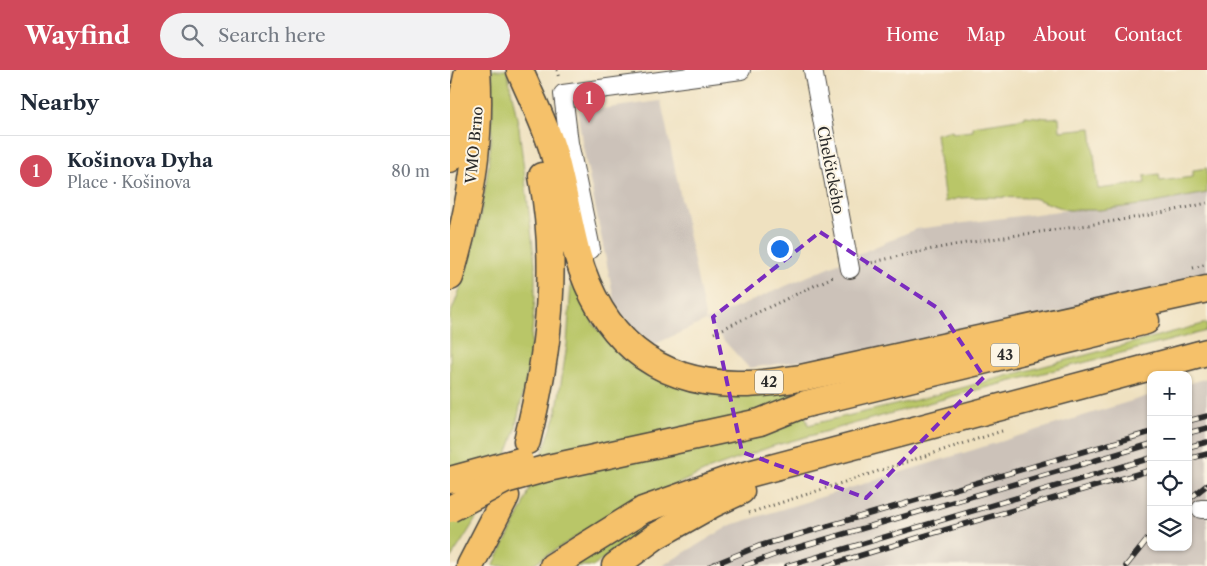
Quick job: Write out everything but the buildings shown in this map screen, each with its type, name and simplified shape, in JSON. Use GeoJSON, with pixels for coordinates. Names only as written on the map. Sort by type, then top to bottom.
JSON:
{"type":"FeatureCollection","features":[{"type":"Feature","properties":{"kind":"highway"},"geometry":{"type":"LineString","coordinates":[[450,159],[468,70]]}},
{"type":"Feature","properties":{"kind":"highway","name":"VMO Brno"},"geometry":{"type":"LineString","coordinates":[[450,277],[463,231],[473,179],[478,118],[477,70]]}},
{"type":"Feature","properties":{"kind":"highway","name":"42"},"geometry":{"type":"LineString","coordinates":[[520,70],[553,150],[577,254],[588,286],[598,306],[607,322],[637,352],[652,362],[689,378],[707,382],[737,384],[810,377],[1207,289]]}},
{"type":"Feature","properties":{"kind":"highway","name":"42"},"geometry":{"type":"LineString","coordinates":[[520,70],[543,182],[550,237],[551,273],[550,316],[546,355],[527,440]]}},
{"type":"Feature","properties":{"kind":"highway","name":"43"},"geometry":{"type":"LineString","coordinates":[[802,405],[1207,306]]}},
{"type":"Feature","properties":{"kind":"highway"},"geometry":{"type":"LineString","coordinates":[[553,566],[643,510],[730,479],[1207,352]]}},
{"type":"Feature","properties":{"kind":"highway","name":"42"},"geometry":{"type":"LineString","coordinates":[[450,480],[536,457],[755,410],[802,405]]}},
{"type":"Feature","properties":{"kind":"highway","name":"42"},"geometry":{"type":"LineString","coordinates":[[450,509],[505,480],[548,468],[760,422],[802,405]]}},
{"type":"Feature","properties":{"kind":"highway"},"geometry":{"type":"LineString","coordinates":[[615,566],[656,536],[713,504],[814,457]]}},
{"type":"Feature","properties":{"kind":"highway"},"geometry":{"type":"LineString","coordinates":[[459,566],[501,506],[470,566]]}},
{"type":"Feature","properties":{"kind":"street"},"geometry":{"type":"LineString","coordinates":[[577,254],[591,249],[569,143],[563,94],[741,70]]}},
{"type":"Feature","properties":{"kind":"street","name":"Chelčického"},"geometry":{"type":"LineString","coordinates":[[813,70],[850,269]]}},
{"type":"Feature","properties":{"kind":"path"},"geometry":{"type":"LineString","coordinates":[[714,333],[850,269],[908,253],[1130,218],[1207,203]]}},
{"type":"Feature","properties":{"kind":"path"},"geometry":{"type":"LineString","coordinates":[[747,514],[1010,429]]}},
{"type":"Feature","properties":{"kind":"highlighted area"},"geometry":{"type":"Polygon","coordinates":[[[820,232],[939,309],[984,377],[866,498],[742,452],[713,317],[820,232]]]}},
{"type":"Feature","properties":{"kind":"shaded area"},"geometry":{"type":"Polygon","coordinates":[[[661,101],[706,321],[655,344],[626,319],[614,299],[582,141],[578,112],[661,101]]]}},
{"type":"Feature","properties":{"kind":"shaded area"},"geometry":{"type":"Polygon","coordinates":[[[1207,193],[1207,275],[1027,320],[864,352],[749,368],[706,321],[916,229],[1068,210],[1124,208],[1207,193]]]}},
{"type":"Feature","properties":{"kind":"shaded area"},"geometry":{"type":"Polygon","coordinates":[[[1207,378],[1207,566],[662,566],[731,525],[1147,396],[1147,551],[1192,551],[1192,383],[1207,378]]]}},
{"type":"Feature","properties":{"kind":"green space"},"geometry":{"type":"Polygon","coordinates":[[[492,70],[507,70],[519,128],[535,263],[535,298],[529,365],[517,426],[489,495],[450,559],[450,315],[470,257],[484,195],[491,132],[492,70]]]}},
{"type":"Feature","properties":{"kind":"green space"},"geometry":{"type":"Polygon","coordinates":[[[1025,116],[1059,117],[1060,131],[1091,128],[1098,189],[1145,183],[1144,176],[1159,174],[1160,181],[1193,177],[1193,170],[1207,168],[1207,193],[1148,204],[1100,210],[1068,210],[1033,198],[981,197],[960,198],[945,202],[936,134],[952,130],[953,133],[973,131],[973,126],[1025,118],[1025,116]]]}},
{"type":"Feature","properties":{"kind":"green space"},"geometry":{"type":"Polygon","coordinates":[[[571,284],[575,285],[594,325],[614,348],[630,362],[798,388],[808,425],[916,400],[1207,323],[1207,331],[954,396],[773,446],[710,469],[621,510],[530,566],[493,566],[523,507],[556,415],[567,345],[571,284]]]}},
{"type":"Feature","properties":{"kind":"green space"},"geometry":{"type":"Polygon","coordinates":[[[648,524],[650,525],[594,566],[573,566],[619,538],[648,524]]]}},
{"type":"Feature","properties":{"kind":"railway"},"geometry":{"type":"LineString","coordinates":[[1192,420],[1207,416]]}},
{"type":"Feature","properties":{"kind":"railway"},"geometry":{"type":"LineString","coordinates":[[1192,432],[1207,428]]}},
{"type":"Feature","properties":{"kind":"railway"},"geometry":{"type":"LineString","coordinates":[[710,566],[759,546],[1147,433]]}},
{"type":"Feature","properties":{"kind":"railway"},"geometry":{"type":"LineString","coordinates":[[1192,446],[1207,442]]}},
{"type":"Feature","properties":{"kind":"railway"},"geometry":{"type":"LineString","coordinates":[[744,566],[782,552],[1147,445]]}},
{"type":"Feature","properties":{"kind":"railway"},"geometry":{"type":"LineString","coordinates":[[1192,458],[1207,454]]}},
{"type":"Feature","properties":{"kind":"railway"},"geometry":{"type":"LineString","coordinates":[[787,566],[1147,459]]}},
{"type":"Feature","properties":{"kind":"railway"},"geometry":{"type":"LineString","coordinates":[[826,566],[1147,471]]}},
{"type":"Feature","properties":{"kind":"railway"},"geometry":{"type":"LineString","coordinates":[[1192,497],[1207,485]]}},
{"type":"Feature","properties":{"kind":"railway"},"geometry":{"type":"LineString","coordinates":[[1126,566],[1147,540]]}},
{"type":"Feature","properties":{"kind":"place","name":"Košinova Dyha"},"geometry":{"type":"Point","coordinates":[589,123]}}]}
